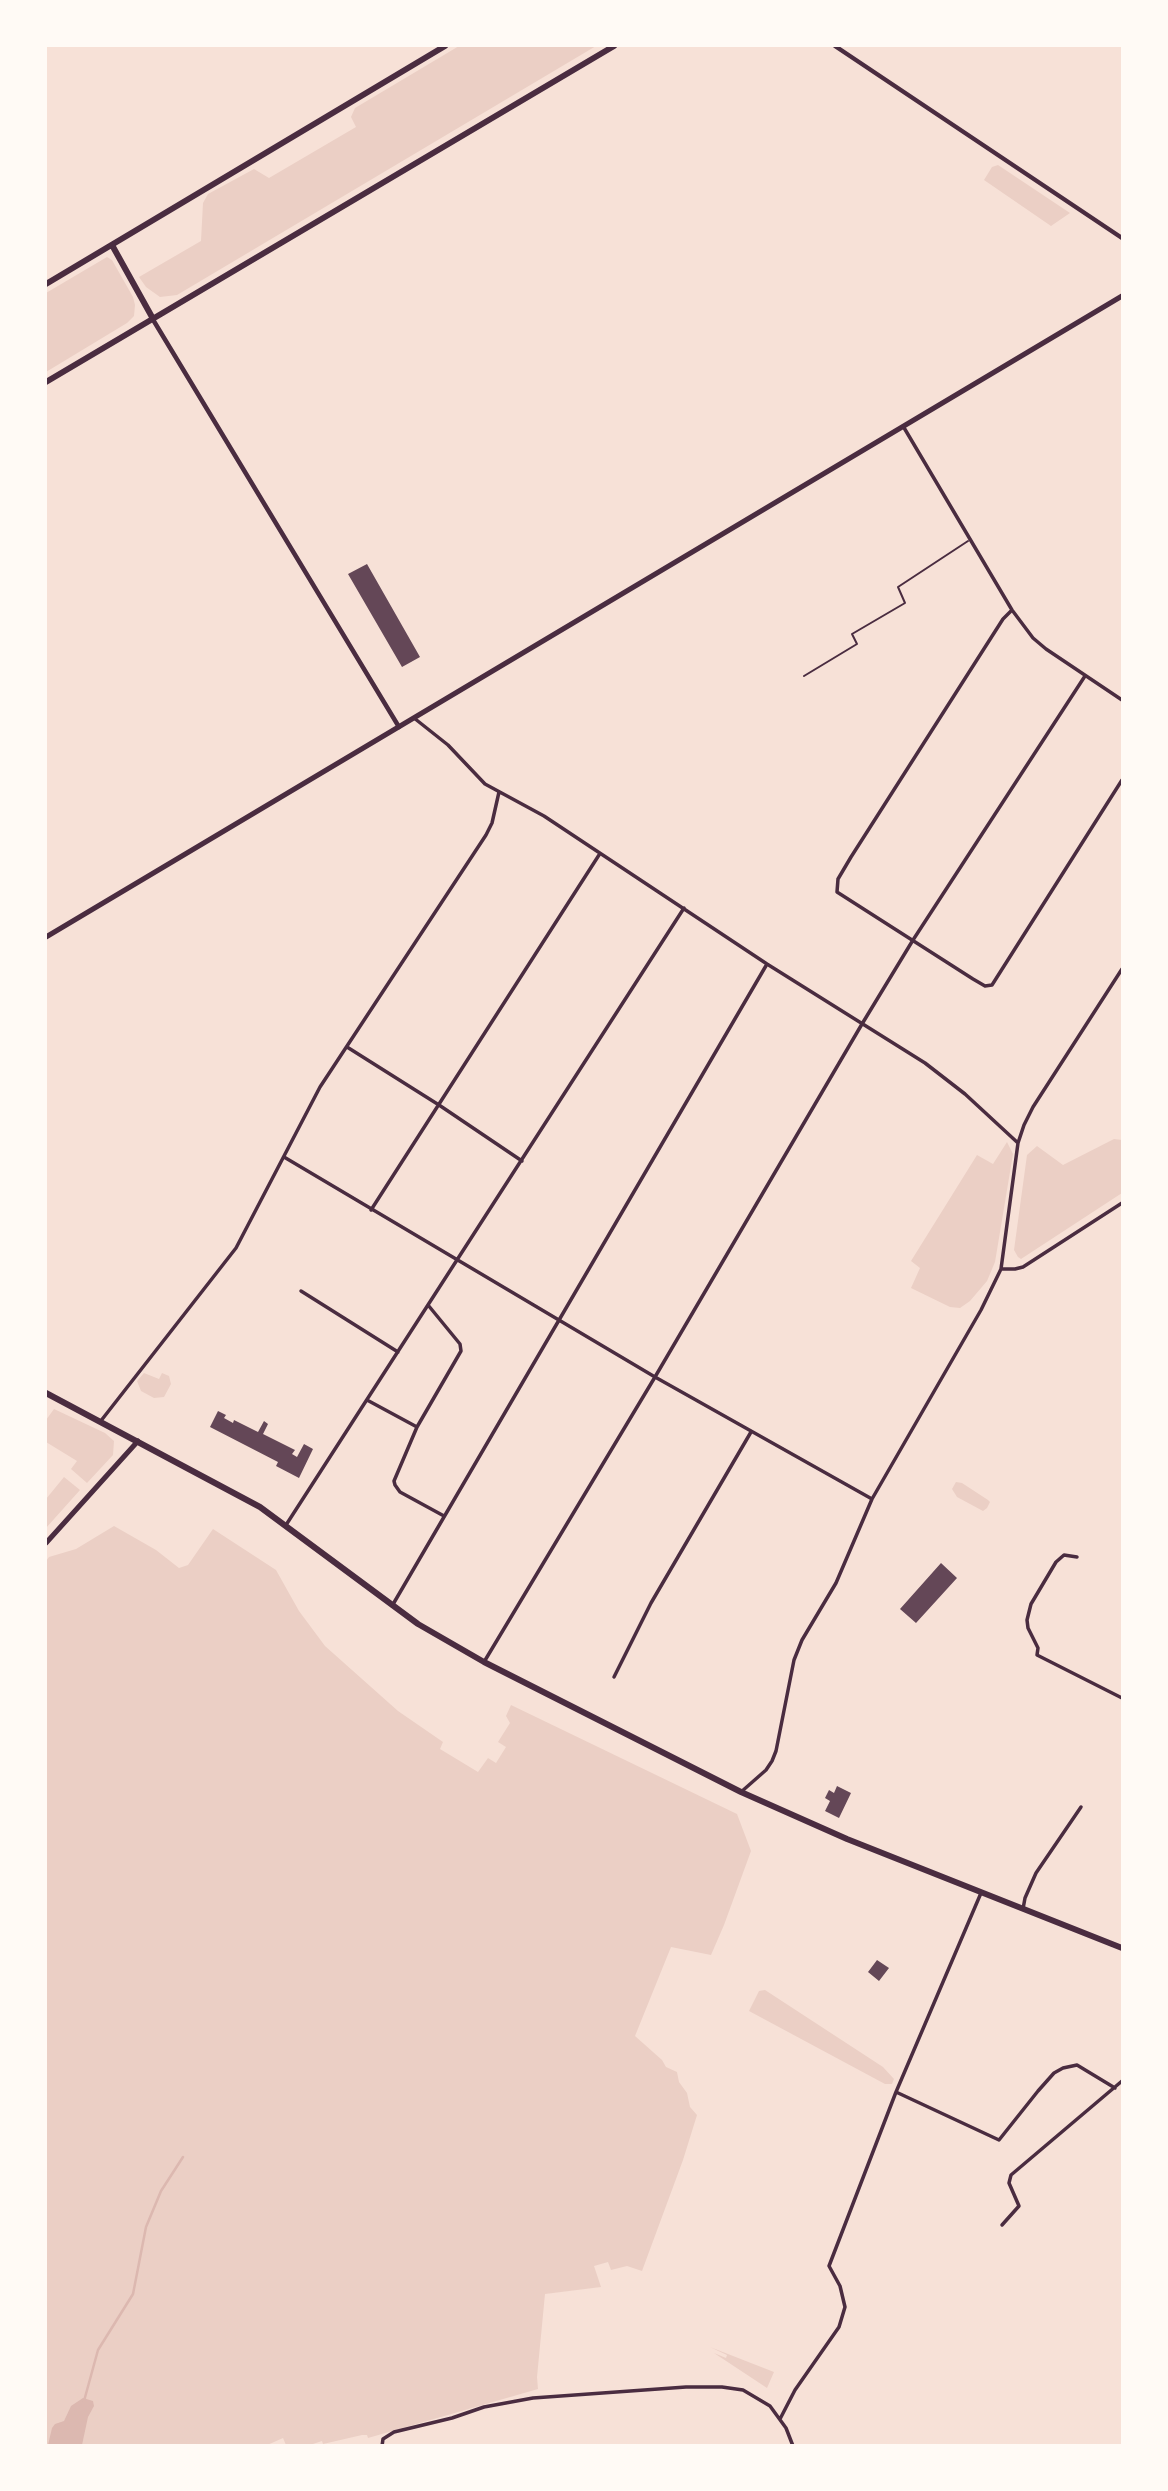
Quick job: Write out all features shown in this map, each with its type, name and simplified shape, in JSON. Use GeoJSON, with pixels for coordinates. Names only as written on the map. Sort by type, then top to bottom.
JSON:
{"type":"FeatureCollection","features":[{"type":"Feature","properties":{"kind":"main road"},"geometry":{"type":"LineString","coordinates":[[46,284],[445,46]]}},
{"type":"Feature","properties":{"kind":"main road"},"geometry":{"type":"LineString","coordinates":[[46,382],[614,46]]}},
{"type":"Feature","properties":{"kind":"main road"},"geometry":{"type":"LineString","coordinates":[[112,245],[152,317]]}},
{"type":"Feature","properties":{"kind":"main road"},"geometry":{"type":"LineString","coordinates":[[46,937],[1122,296]]}},
{"type":"Feature","properties":{"kind":"main road"},"geometry":{"type":"LineString","coordinates":[[46,1393],[260,1507],[392,1606],[439,1638],[484,1662],[741,1792],[847,1839],[1122,1948]]}},
{"type":"Feature","properties":{"kind":"main road"},"geometry":{"type":"LineString","coordinates":[[46,1543],[138,1441]]}},
{"type":"Feature","properties":{"kind":"street"},"geometry":{"type":"LineString","coordinates":[[835,46],[1122,238]]}},
{"type":"Feature","properties":{"kind":"street"},"geometry":{"type":"LineString","coordinates":[[152,317],[399,727]]}},
{"type":"Feature","properties":{"kind":"street"},"geometry":{"type":"LineString","coordinates":[[903,426],[1012,610],[1033,638],[1122,700]]}},
{"type":"Feature","properties":{"kind":"street"},"geometry":{"type":"LineString","coordinates":[[1012,610],[1003,619],[836,883],[839,895],[988,986],[995,982],[1122,780]]}},
{"type":"Feature","properties":{"kind":"street"},"geometry":{"type":"LineString","coordinates":[[484,1662],[862,1024],[1085,676]]}},
{"type":"Feature","properties":{"kind":"street"},"geometry":{"type":"LineString","coordinates":[[414,718],[448,744],[485,784],[544,816],[766,964],[947,1079],[1018,1143]]}},
{"type":"Feature","properties":{"kind":"street"},"geometry":{"type":"LineString","coordinates":[[100,1422],[232,1254],[320,1087],[486,835],[492,823],[499,792]]}},
{"type":"Feature","properties":{"kind":"street"},"geometry":{"type":"LineString","coordinates":[[371,1210],[599,855]]}},
{"type":"Feature","properties":{"kind":"street"},"geometry":{"type":"LineString","coordinates":[[286,1525],[684,908]]}},
{"type":"Feature","properties":{"kind":"street"},"geometry":{"type":"LineString","coordinates":[[392,1606],[766,964]]}},
{"type":"Feature","properties":{"kind":"street"},"geometry":{"type":"LineString","coordinates":[[741,1792],[766,1770],[776,1752],[794,1660],[810,1625],[836,1583],[872,1499],[981,1310],[1001,1269],[1018,1143],[1033,1107],[1122,969]]}},
{"type":"Feature","properties":{"kind":"street"},"geometry":{"type":"LineString","coordinates":[[347,1047],[522,1161]]}},
{"type":"Feature","properties":{"kind":"street"},"geometry":{"type":"LineString","coordinates":[[284,1157],[655,1377],[872,1499]]}},
{"type":"Feature","properties":{"kind":"street"},"geometry":{"type":"LineString","coordinates":[[1001,1269],[1023,1267],[1122,1203]]}},
{"type":"Feature","properties":{"kind":"street"},"geometry":{"type":"LineString","coordinates":[[301,1291],[398,1352]]}},
{"type":"Feature","properties":{"kind":"street"},"geometry":{"type":"LineString","coordinates":[[428,1305],[460,1344],[461,1351],[417,1427],[394,1480],[400,1492],[444,1516]]}},
{"type":"Feature","properties":{"kind":"street"},"geometry":{"type":"LineString","coordinates":[[367,1400],[417,1427]]}},
{"type":"Feature","properties":{"kind":"street"},"geometry":{"type":"LineString","coordinates":[[614,1677],[651,1602],[751,1432]]}},
{"type":"Feature","properties":{"kind":"street"},"geometry":{"type":"LineString","coordinates":[[1077,1557],[1059,1557],[1031,1604],[1027,1620],[1038,1648],[1037,1655],[1122,1698]]}},
{"type":"Feature","properties":{"kind":"street"},"geometry":{"type":"LineString","coordinates":[[1023,1909],[1036,1873],[1081,1807]]}},
{"type":"Feature","properties":{"kind":"street"},"geometry":{"type":"LineString","coordinates":[[780,2419],[795,2390],[839,2327],[845,2307],[840,2286],[829,2266],[896,2092],[981,1893]]}},
{"type":"Feature","properties":{"kind":"street"},"geometry":{"type":"LineString","coordinates":[[896,2092],[999,2140],[1038,2091],[1054,2073],[1063,2068],[1077,2065],[1115,2088]]}},
{"type":"Feature","properties":{"kind":"street"},"geometry":{"type":"LineString","coordinates":[[1003,2225],[1019,2206],[1009,2183],[1010,2175],[1122,2081]]}},
{"type":"Feature","properties":{"kind":"street"},"geometry":{"type":"LineString","coordinates":[[382,2445],[383,2439],[394,2432],[484,2407],[550,2396],[722,2386],[743,2390],[770,2406],[793,2445]]}},
{"type":"Feature","properties":{"kind":"lane"},"geometry":{"type":"LineString","coordinates":[[804,676],[857,644],[852,635],[905,603],[898,587],[971,538]]}},
{"type":"Feature","properties":{"kind":"shaded area"},"geometry":{"type":"Polygon","coordinates":[[[459,46],[596,46],[177,295],[160,297],[146,287],[139,277],[201,241],[203,203],[208,194],[254,169],[269,178],[356,127],[351,117],[355,108],[459,46]]]}},
{"type":"Feature","properties":{"kind":"shaded area"},"geometry":{"type":"Polygon","coordinates":[[[998,165],[1070,213],[1051,226],[984,180],[992,167],[998,165]]]}},
{"type":"Feature","properties":{"kind":"shaded area"},"geometry":{"type":"Polygon","coordinates":[[[107,257],[112,260],[133,297],[134,316],[127,323],[46,372],[46,293],[107,257]]]}},
{"type":"Feature","properties":{"kind":"shaded area"},"geometry":{"type":"Polygon","coordinates":[[[1114,1139],[1122,1140],[1122,1193],[1021,1259],[1018,1257],[1014,1250],[1027,1155],[1037,1146],[1063,1165],[1114,1139]]]}},
{"type":"Feature","properties":{"kind":"shaded area"},"geometry":{"type":"Polygon","coordinates":[[[1007,1142],[1013,1154],[995,1262],[987,1281],[970,1301],[960,1308],[950,1307],[911,1288],[920,1268],[911,1261],[977,1155],[993,1164],[1007,1142]]]}},
{"type":"Feature","properties":{"kind":"shaded area"},"geometry":{"type":"Polygon","coordinates":[[[144,1373],[159,1379],[162,1373],[169,1376],[171,1384],[164,1397],[154,1398],[141,1391],[137,1381],[144,1373]]]}},
{"type":"Feature","properties":{"kind":"shaded area"},"geometry":{"type":"Polygon","coordinates":[[[54,1409],[105,1433],[114,1441],[113,1455],[87,1483],[71,1469],[77,1461],[46,1442],[46,1420],[54,1409]]]}},
{"type":"Feature","properties":{"kind":"shaded area"},"geometry":{"type":"Polygon","coordinates":[[[64,1477],[80,1490],[46,1528],[46,1499],[64,1477]]]}},
{"type":"Feature","properties":{"kind":"shaded area"},"geometry":{"type":"Polygon","coordinates":[[[956,1482],[988,1500],[990,1502],[987,1508],[983,1511],[957,1497],[952,1489],[956,1482]]]}},
{"type":"Feature","properties":{"kind":"shaded area"},"geometry":{"type":"Polygon","coordinates":[[[114,1526],[156,1550],[179,1568],[188,1565],[213,1529],[276,1570],[299,1611],[325,1646],[398,1711],[443,1742],[440,1749],[478,1772],[488,1758],[496,1763],[506,1747],[498,1742],[510,1723],[506,1716],[511,1705],[737,1814],[751,1851],[711,1955],[671,1947],[635,2036],[662,2060],[666,2067],[677,2072],[690,2107],[697,2115],[683,2160],[642,2271],[627,2266],[611,2270],[608,2262],[594,2266],[601,2287],[545,2294],[538,2389],[368,2438],[367,2435],[362,2435],[323,2444],[322,2441],[310,2445],[286,2445],[283,2438],[265,2446],[46,2446],[46,1561],[49,1557],[76,1549],[114,1526]]]}},
{"type":"Feature","properties":{"kind":"shaded area"},"geometry":{"type":"Polygon","coordinates":[[[765,1990],[883,2067],[894,2079],[892,2084],[885,2084],[749,2011],[759,1991],[765,1990]]]}},
{"type":"Feature","properties":{"kind":"shaded area"},"geometry":{"type":"Polygon","coordinates":[[[710,2347],[774,2372],[767,2388],[714,2353],[726,2358],[727,2355],[710,2347]]]}},
{"type":"Feature","properties":{"kind":"shaded area"},"geometry":{"type":"Polygon","coordinates":[[[83,2398],[93,2401],[94,2406],[88,2417],[82,2445],[48,2445],[52,2428],[64,2421],[71,2406],[83,2398]]]}},
{"type":"Feature","properties":{"kind":"building"},"geometry":{"type":"Polygon","coordinates":[[[367,564],[420,657],[402,667],[348,574],[367,564]]]}},
{"type":"Feature","properties":{"kind":"building"},"geometry":{"type":"Polygon","coordinates":[[[218,1411],[233,1423],[234,1420],[258,1432],[264,1421],[268,1424],[263,1434],[295,1450],[292,1454],[297,1457],[304,1444],[313,1449],[299,1478],[276,1466],[278,1462],[210,1427],[218,1411]]]}},
{"type":"Feature","properties":{"kind":"building"},"geometry":{"type":"Polygon","coordinates":[[[941,1563],[957,1578],[916,1623],[900,1609],[941,1563]]]}},
{"type":"Feature","properties":{"kind":"building"},"geometry":{"type":"Polygon","coordinates":[[[837,1786],[851,1793],[839,1818],[825,1811],[830,1801],[825,1798],[829,1790],[834,1793],[837,1786]]]}},
{"type":"Feature","properties":{"kind":"building"},"geometry":{"type":"Polygon","coordinates":[[[877,1960],[889,1968],[879,1981],[868,1972],[877,1960]]]}},
{"type":"Feature","properties":{"kind":"waterway"},"geometry":{"type":"LineString","coordinates":[[84,2401],[98,2350],[133,2294],[146,2227],[161,2191],[183,2157]]}}]}
